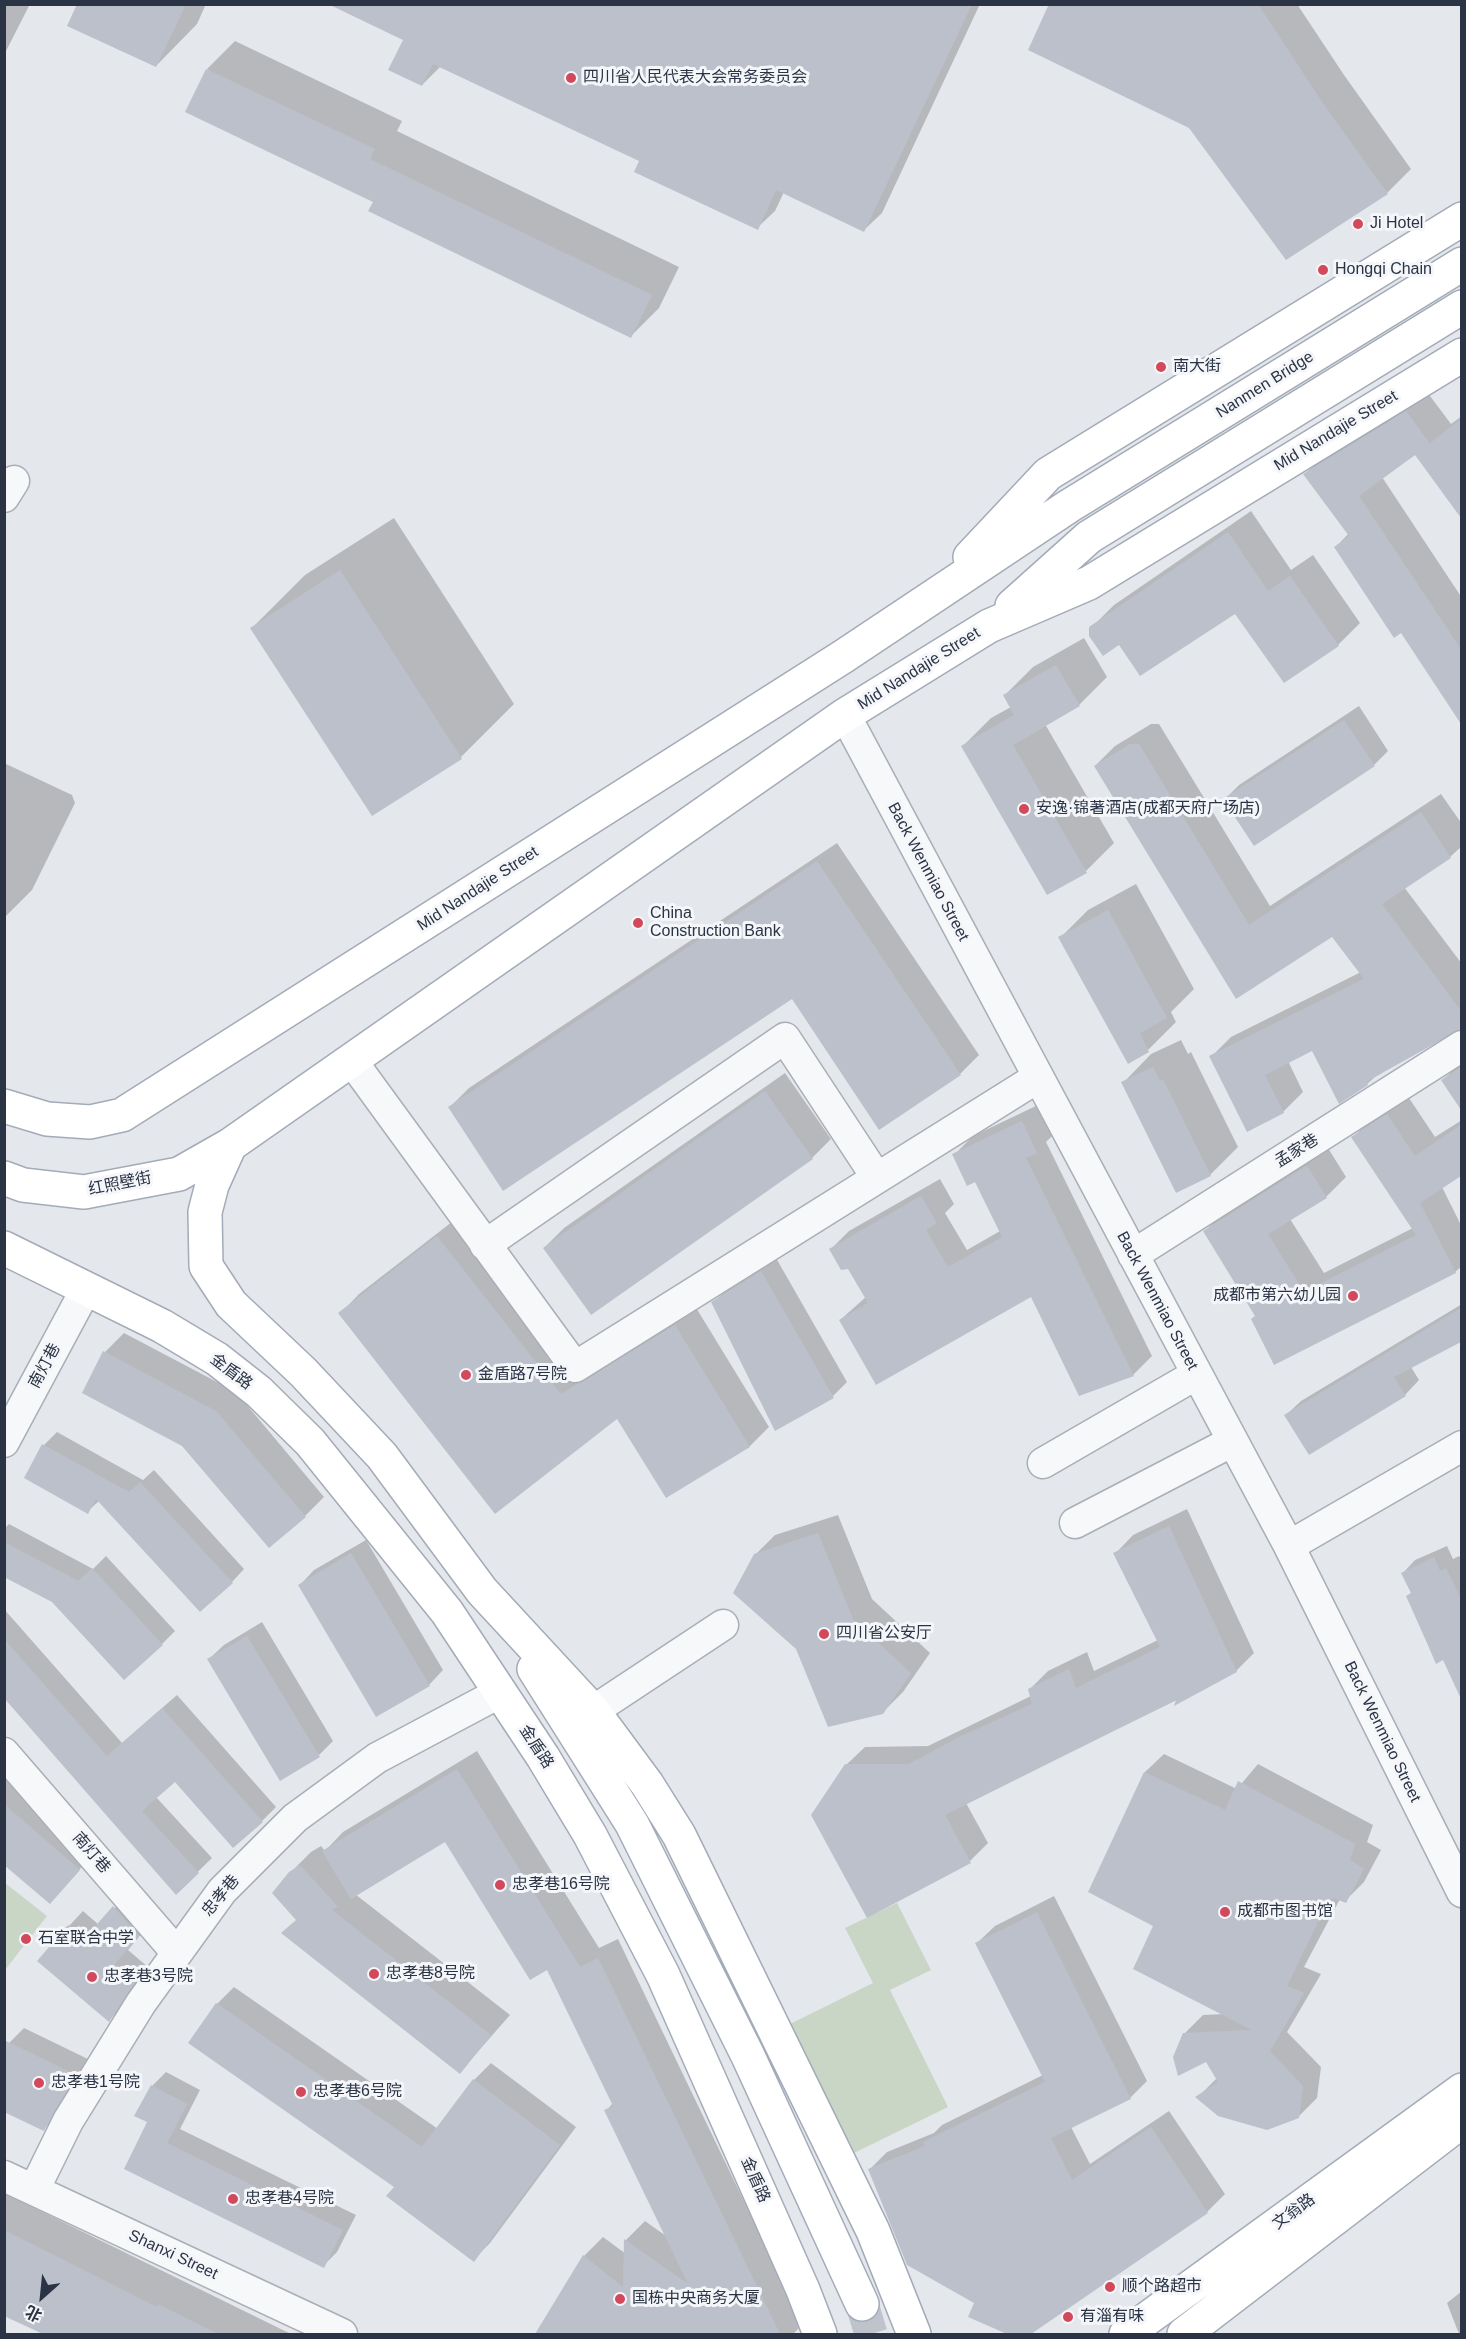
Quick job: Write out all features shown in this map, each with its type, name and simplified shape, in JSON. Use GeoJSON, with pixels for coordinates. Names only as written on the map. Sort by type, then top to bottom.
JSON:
{"type":"FeatureCollection","features":[{"type":"Feature","properties":{"kind":"main road","name":"Mid Nandajie Street"},"geometry":{"type":"LineString","coordinates":[[934,595],[1048,474],[1448,227]]}},
{"type":"Feature","properties":{"kind":"main road","name":"Nanmen Bridge"},"geometry":{"type":"LineString","coordinates":[[1069,506],[1461,264]]}},
{"type":"Feature","properties":{"kind":"main road","name":"Mid Nandajie Street"},"geometry":{"type":"LineString","coordinates":[[989,626],[1089,537],[1461,306]]}},
{"type":"Feature","properties":{"kind":"main road","name":"Mid Nandajie Street"},"geometry":{"type":"LineString","coordinates":[[230,1146],[845,715],[989,626],[1089,583],[1461,355]]}},
{"type":"Feature","properties":{"kind":"main road","name":"Mid Nandajie Street"},"geometry":{"type":"LineString","coordinates":[[4,1106],[47,1119],[90,1122],[122,1115],[844,656],[1069,506]]}},
{"type":"Feature","properties":{"kind":"main road","name":"红照壁街"},"geometry":{"type":"LineString","coordinates":[[4,1178],[24,1185],[84,1192],[179,1174],[230,1146]]}},
{"type":"Feature","properties":{"kind":"main road"},"geometry":{"type":"LineString","coordinates":[[230,1146],[212,1185],[206,1212],[206,1266],[231,1304],[303,1372],[382,1456],[482,1591],[632,1824],[748,2056],[861,2304]]}},
{"type":"Feature","properties":{"kind":"main road"},"geometry":{"type":"LineString","coordinates":[[4,1248],[86,1289]]}},
{"type":"Feature","properties":{"kind":"main road","name":"金盾路"},"geometry":{"type":"LineString","coordinates":[[86,1289],[162,1326],[217,1359],[259,1392],[293,1425],[376,1520],[433,1593],[501,1692],[590,1835],[663,1975],[804,2290],[820,2334]]}},
{"type":"Feature","properties":{"kind":"main road"},"geometry":{"type":"LineString","coordinates":[[482,1591],[592,1711],[647,1784],[679,1835],[873,2231],[914,2334]]}},
{"type":"Feature","properties":{"kind":"main road","name":"文翁路"},"geometry":{"type":"LineString","coordinates":[[1126,2334],[1461,2090]]}},
{"type":"Feature","properties":{"kind":"main road","name":"文翁路"},"geometry":{"type":"LineString","coordinates":[[1184,2334],[1461,2121]]}},
{"type":"Feature","properties":{"kind":"street","name":"Back Wenmiao Street"},"geometry":{"type":"LineString","coordinates":[[845,715],[1289,1546],[1461,1892]]}},
{"type":"Feature","properties":{"kind":"street"},"geometry":{"type":"LineString","coordinates":[[485,1245],[785,1038],[877,1178]]}},
{"type":"Feature","properties":{"kind":"street","name":"孟家巷"},"geometry":{"type":"LineString","coordinates":[[1133,1255],[1461,1046]]}},
{"type":"Feature","properties":{"kind":"street"},"geometry":{"type":"LineString","coordinates":[[352,1061],[575,1367],[1037,1078]]}},
{"type":"Feature","properties":{"kind":"street","name":"南灯巷"},"geometry":{"type":"LineString","coordinates":[[4,1442],[86,1289]]}},
{"type":"Feature","properties":{"kind":"street"},"geometry":{"type":"LineString","coordinates":[[1043,1463],[1197,1374]]}},
{"type":"Feature","properties":{"kind":"street"},"geometry":{"type":"LineString","coordinates":[[1075,1523],[1167,1473],[1233,1441]]}},
{"type":"Feature","properties":{"kind":"street"},"geometry":{"type":"LineString","coordinates":[[1289,1546],[1461,1446]]}},
{"type":"Feature","properties":{"kind":"street"},"geometry":{"type":"LineString","coordinates":[[592,1711],[723,1625]]}},
{"type":"Feature","properties":{"kind":"street","name":"忠孝巷"},"geometry":{"type":"LineString","coordinates":[[34,2190],[68,2121],[141,2003],[222,1891],[295,1818],[377,1758],[501,1692]]}},
{"type":"Feature","properties":{"kind":"street","name":"南灯巷"},"geometry":{"type":"LineString","coordinates":[[4,1753],[177,1953]]}},
{"type":"Feature","properties":{"kind":"street","name":"Shanxi Street"},"geometry":{"type":"LineString","coordinates":[[4,2175],[342,2334]]}},
{"type":"Feature","properties":{"kind":"green space"},"geometry":{"type":"Polygon","coordinates":[[[5,1883],[47,1916],[4,1970],[5,1883]]]}},
{"type":"Feature","properties":{"kind":"green space"},"geometry":{"type":"Polygon","coordinates":[[[897,1903],[931,1970],[890,1990],[948,2107],[854,2153],[790,2024],[873,1983],[845,1928],[897,1903]]]}},
{"type":"Feature","properties":{"kind":"building"},"geometry":{"type":"Polygon","coordinates":[[[77,4],[186,4],[156,67],[67,26],[77,4]]]}},
{"type":"Feature","properties":{"kind":"building"},"geometry":{"type":"Polygon","coordinates":[[[328,4],[972,4],[864,232],[776,190],[758,230],[634,172],[639,161],[433,64],[422,86],[388,70],[403,40],[328,4]]]}},
{"type":"Feature","properties":{"kind":"building"},"geometry":{"type":"Polygon","coordinates":[[[1049,4],[1258,4],[1320,99],[1388,194],[1286,260],[1189,128],[1028,50],[1049,4]]]}},
{"type":"Feature","properties":{"kind":"building"},"geometry":{"type":"Polygon","coordinates":[[[206,69],[375,149],[370,159],[652,295],[631,338],[368,211],[373,202],[185,112],[206,69]]]}},
{"type":"Feature","properties":{"kind":"building"},"geometry":{"type":"Polygon","coordinates":[[[1406,411],[1430,444],[1359,496],[1461,649],[1461,724],[1401,633],[1394,638],[1334,547],[1349,536],[1303,474],[1406,411]]]}},
{"type":"Feature","properties":{"kind":"building"},"geometry":{"type":"Polygon","coordinates":[[[1461,419],[1461,518],[1415,455],[1461,419]]]}},
{"type":"Feature","properties":{"kind":"building"},"geometry":{"type":"Polygon","coordinates":[[[1228,532],[1268,591],[1290,576],[1339,646],[1284,683],[1235,614],[1140,676],[1119,645],[1103,656],[1089,636],[1089,627],[1228,532]]]}},
{"type":"Feature","properties":{"kind":"building"},"geometry":{"type":"Polygon","coordinates":[[[340,570],[462,759],[372,816],[250,628],[340,570]]]}},
{"type":"Feature","properties":{"kind":"building","name":"安逸·锦著酒店(成都天府广场店)"},"geometry":{"type":"Polygon","coordinates":[[[1056,665],[1080,706],[1013,745],[1087,873],[1047,895],[961,746],[1014,715],[1003,695],[1056,665]]]}},
{"type":"Feature","properties":{"kind":"building"},"geometry":{"type":"Polygon","coordinates":[[[1344,720],[1375,766],[1254,846],[1223,799],[1344,720]]]}},
{"type":"Feature","properties":{"kind":"building"},"geometry":{"type":"Polygon","coordinates":[[[1130,744],[1139,744],[1249,925],[1421,812],[1451,858],[1382,904],[1461,1011],[1461,1029],[1366,1082],[1368,1085],[1339,1104],[1312,1051],[1265,1075],[1284,1113],[1247,1132],[1209,1056],[1364,979],[1332,937],[1236,999],[1094,766],[1130,744]]]}},
{"type":"Feature","properties":{"kind":"building"},"geometry":{"type":"Polygon","coordinates":[[[817,861],[961,1075],[879,1130],[792,999],[503,1191],[448,1107],[817,861]]]}},
{"type":"Feature","properties":{"kind":"building"},"geometry":{"type":"Polygon","coordinates":[[[1108,910],[1167,1018],[1140,1033],[1149,1052],[1128,1064],[1058,937],[1108,910]]]}},
{"type":"Feature","properties":{"kind":"building"},"geometry":{"type":"Polygon","coordinates":[[[1153,1067],[1160,1081],[1163,1079],[1211,1176],[1176,1193],[1121,1082],[1153,1067]]]}},
{"type":"Feature","properties":{"kind":"building"},"geometry":{"type":"Polygon","coordinates":[[[1461,1067],[1461,1110],[1441,1080],[1461,1067]]]}},
{"type":"Feature","properties":{"kind":"building"},"geometry":{"type":"Polygon","coordinates":[[[765,1091],[813,1159],[591,1315],[543,1248],[765,1091]]]}},
{"type":"Feature","properties":{"kind":"building"},"geometry":{"type":"Polygon","coordinates":[[[1387,1114],[1415,1156],[1461,1125],[1461,1176],[1420,1203],[1456,1273],[1274,1365],[1251,1319],[1255,1316],[1203,1231],[1307,1166],[1327,1198],[1268,1234],[1304,1292],[1416,1235],[1351,1137],[1387,1114]]]}},
{"type":"Feature","properties":{"kind":"building"},"geometry":{"type":"Polygon","coordinates":[[[1022,1121],[1037,1153],[1026,1158],[1134,1376],[1079,1396],[1031,1297],[876,1385],[839,1320],[868,1303],[848,1269],[841,1270],[829,1249],[921,1196],[937,1223],[926,1230],[948,1267],[1002,1237],[975,1182],[967,1186],[952,1154],[1022,1121]]]}},
{"type":"Feature","properties":{"kind":"building","name":"金盾路7号院"},"geometry":{"type":"Polygon","coordinates":[[[437,1236],[561,1394],[675,1325],[750,1447],[666,1498],[617,1419],[495,1514],[338,1313],[437,1236]]]}},
{"type":"Feature","properties":{"kind":"building"},"geometry":{"type":"Polygon","coordinates":[[[761,1271],[834,1398],[775,1431],[711,1302],[761,1271]]]}},
{"type":"Feature","properties":{"kind":"building"},"geometry":{"type":"Polygon","coordinates":[[[1461,1308],[1461,1342],[1394,1377],[1406,1396],[1309,1455],[1284,1415],[1461,1308]]]}},
{"type":"Feature","properties":{"kind":"building"},"geometry":{"type":"Polygon","coordinates":[[[103,1351],[216,1411],[306,1517],[269,1548],[182,1446],[82,1393],[103,1351]]]}},
{"type":"Feature","properties":{"kind":"building"},"geometry":{"type":"Polygon","coordinates":[[[42,1444],[129,1492],[140,1482],[233,1583],[200,1612],[96,1499],[88,1514],[24,1478],[42,1444]]]}},
{"type":"Feature","properties":{"kind":"building"},"geometry":{"type":"Polygon","coordinates":[[[1169,1526],[1237,1672],[1174,1706],[1176,1700],[945,1815],[971,1863],[867,1918],[811,1815],[845,1764],[909,1764],[957,1738],[1032,1704],[1028,1689],[1069,1669],[1076,1688],[1160,1647],[1113,1553],[1169,1526]]]}},
{"type":"Feature","properties":{"kind":"building","name":"四川省公安厅"},"geometry":{"type":"Polygon","coordinates":[[[818,1533],[853,1619],[911,1673],[883,1714],[828,1727],[796,1649],[733,1593],[754,1554],[818,1533]]]}},
{"type":"Feature","properties":{"kind":"building"},"geometry":{"type":"Polygon","coordinates":[[[4,1542],[78,1581],[92,1568],[163,1645],[124,1680],[52,1602],[4,1577],[4,1542]]]}},
{"type":"Feature","properties":{"kind":"building"},"geometry":{"type":"Polygon","coordinates":[[[351,1553],[430,1686],[376,1717],[298,1585],[351,1553]]]}},
{"type":"Feature","properties":{"kind":"building"},"geometry":{"type":"Polygon","coordinates":[[[1434,1557],[1440,1571],[1446,1568],[1461,1599],[1461,1699],[1443,1660],[1436,1664],[1406,1596],[1411,1593],[1401,1573],[1434,1557]]]}},
{"type":"Feature","properties":{"kind":"building"},"geometry":{"type":"Polygon","coordinates":[[[247,1636],[320,1757],[280,1781],[207,1659],[247,1636]]]}},
{"type":"Feature","properties":{"kind":"building"},"geometry":{"type":"Polygon","coordinates":[[[4,1639],[107,1756],[162,1708],[263,1822],[233,1848],[175,1782],[142,1811],[199,1873],[176,1895],[4,1698],[4,1639]]]}},
{"type":"Feature","properties":{"kind":"building"},"geometry":{"type":"Polygon","coordinates":[[[457,1769],[580,1967],[598,1958],[780,2334],[535,2334],[583,2255],[623,2287],[624,2239],[688,2284],[604,2110],[613,2106],[547,1970],[530,1980],[445,1842],[351,1899],[322,1851],[457,1769]]]}},
{"type":"Feature","properties":{"kind":"building","name":"成都市图书馆"},"geometry":{"type":"Polygon","coordinates":[[[1144,1772],[1225,1810],[1238,1781],[1355,1844],[1350,1860],[1364,1869],[1346,1903],[1333,1898],[1318,1922],[1287,1986],[1304,1993],[1270,2051],[1303,2086],[1299,2118],[1267,2130],[1218,2116],[1195,2097],[1218,2082],[1206,2062],[1178,2076],[1173,2057],[1183,2033],[1252,2030],[1133,1969],[1153,1926],[1088,1892],[1144,1772]]]}},
{"type":"Feature","properties":{"kind":"building"},"geometry":{"type":"Polygon","coordinates":[[[4,1804],[80,1870],[50,1904],[4,1865],[4,1804]]]}},
{"type":"Feature","properties":{"kind":"building","name":"忠孝巷8号院"},"geometry":{"type":"Polygon","coordinates":[[[300,1865],[338,1907],[332,1910],[491,2035],[460,2074],[281,1933],[296,1920],[272,1893],[289,1872],[300,1865]]]}},
{"type":"Feature","properties":{"kind":"building","name":"忠孝巷3号院"},"geometry":{"type":"Polygon","coordinates":[[[113,1906],[139,1936],[114,1965],[135,1983],[109,2022],[37,1961],[68,1925],[84,1939],[113,1906]]]}},
{"type":"Feature","properties":{"kind":"building"},"geometry":{"type":"Polygon","coordinates":[[[1037,1912],[1131,2099],[1051,2138],[1072,2180],[1151,2127],[1208,2213],[1031,2334],[1007,2334],[968,2317],[974,2303],[907,2265],[868,2169],[925,2146],[923,2142],[1045,2082],[975,1943],[1037,1912]]]}},
{"type":"Feature","properties":{"kind":"building"},"geometry":{"type":"Polygon","coordinates":[[[216,2003],[422,2147],[473,2079],[560,2145],[474,2262],[386,2196],[394,2187],[188,2043],[216,2003]]]}},
{"type":"Feature","properties":{"kind":"building","name":"忠孝巷1号院"},"geometry":{"type":"Polygon","coordinates":[[[4,2040],[76,2075],[44,2131],[4,2112],[4,2040]]]}},
{"type":"Feature","properties":{"kind":"building","name":"忠孝巷4号院"},"geometry":{"type":"Polygon","coordinates":[[[151,2085],[187,2104],[167,2143],[343,2230],[324,2268],[124,2169],[147,2122],[134,2116],[151,2085]]]}},
{"type":"Feature","properties":{"kind":"building"},"geometry":{"type":"Polygon","coordinates":[[[4,2230],[157,2307],[158,2304],[218,2334],[43,2334],[4,2316],[4,2230]]]}},
{"type":"Feature","properties":{"kind":"tunnel"},"geometry":{"type":"LineString","coordinates":[[862,2304],[871,2334]]}},
{"type":"Feature","properties":{"kind":"place","name":"四川省人民代表大会常务委员会"},"geometry":{"type":"Point","coordinates":[571,78]}},
{"type":"Feature","properties":{"kind":"place","name":"Ji Hotel"},"geometry":{"type":"Point","coordinates":[1358,224]}},
{"type":"Feature","properties":{"kind":"place","name":"Hongqi Chain"},"geometry":{"type":"Point","coordinates":[1323,270]}},
{"type":"Feature","properties":{"kind":"place","name":"南大街"},"geometry":{"type":"Point","coordinates":[1161,367]}},
{"type":"Feature","properties":{"kind":"place","name":"安逸·锦著酒店(成都天府广场店)"},"geometry":{"type":"Point","coordinates":[1024,809]}},
{"type":"Feature","properties":{"kind":"place","name":"China Construction Bank"},"geometry":{"type":"Point","coordinates":[638,923]}},
{"type":"Feature","properties":{"kind":"place","name":"成都市第六幼儿园"},"geometry":{"type":"Point","coordinates":[1353,1296]}},
{"type":"Feature","properties":{"kind":"place","name":"金盾路7号院"},"geometry":{"type":"Point","coordinates":[466,1375]}},
{"type":"Feature","properties":{"kind":"place","name":"四川省公安厅"},"geometry":{"type":"Point","coordinates":[824,1634]}},
{"type":"Feature","properties":{"kind":"place","name":"忠孝巷16号院"},"geometry":{"type":"Point","coordinates":[500,1885]}},
{"type":"Feature","properties":{"kind":"place","name":"成都市图书馆"},"geometry":{"type":"Point","coordinates":[1225,1912]}},
{"type":"Feature","properties":{"kind":"place","name":"石室联合中学"},"geometry":{"type":"Point","coordinates":[26,1939]}},
{"type":"Feature","properties":{"kind":"place","name":"忠孝巷8号院"},"geometry":{"type":"Point","coordinates":[374,1974]}},
{"type":"Feature","properties":{"kind":"place","name":"忠孝巷3号院"},"geometry":{"type":"Point","coordinates":[92,1977]}},
{"type":"Feature","properties":{"kind":"place","name":"忠孝巷1号院"},"geometry":{"type":"Point","coordinates":[39,2083]}},
{"type":"Feature","properties":{"kind":"place","name":"忠孝巷6号院"},"geometry":{"type":"Point","coordinates":[301,2092]}},
{"type":"Feature","properties":{"kind":"place","name":"忠孝巷4号院"},"geometry":{"type":"Point","coordinates":[233,2199]}},
{"type":"Feature","properties":{"kind":"place","name":"顺个路超市"},"geometry":{"type":"Point","coordinates":[1110,2287]}},
{"type":"Feature","properties":{"kind":"place","name":"国栋中央商务大厦"},"geometry":{"type":"Point","coordinates":[620,2299]}},
{"type":"Feature","properties":{"kind":"place","name":"有淄有味"},"geometry":{"type":"Point","coordinates":[1068,2317]}}]}
